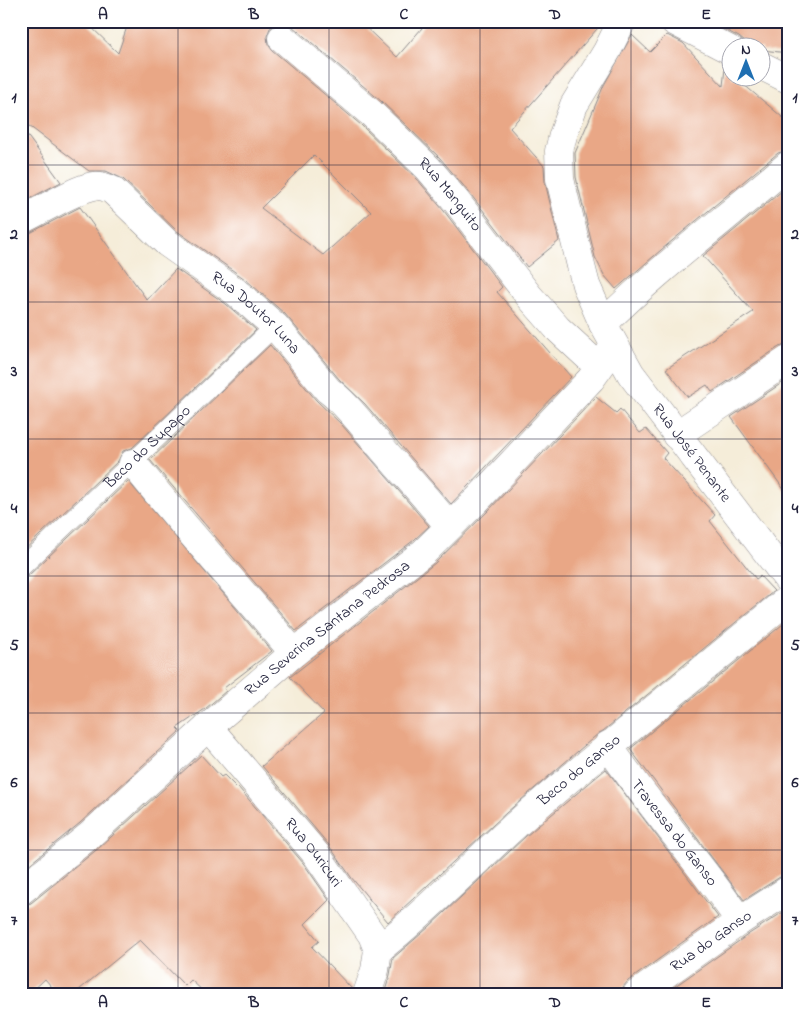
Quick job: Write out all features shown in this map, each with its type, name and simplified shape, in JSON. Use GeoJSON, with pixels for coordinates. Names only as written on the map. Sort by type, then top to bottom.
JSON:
{"type":"FeatureCollection","features":[{"type":"Feature","properties":{"kind":"street"},"geometry":{"type":"LineString","coordinates":[[606,346],[578,257],[560,179],[559,151],[574,105],[607,51],[622,21]]}},
{"type":"Feature","properties":{"kind":"street"},"geometry":{"type":"LineString","coordinates":[[674,21],[722,46]]}},
{"type":"Feature","properties":{"kind":"street","name":"Rua Manguito"},"geometry":{"type":"LineString","coordinates":[[282,38],[371,113],[428,168],[456,201],[529,296],[558,329],[606,346]]}},
{"type":"Feature","properties":{"kind":"street","name":"Rua Severina Santana Pedrosa"},"geometry":{"type":"LineString","coordinates":[[21,891],[90,835],[208,727],[294,653],[424,552],[477,500],[591,378],[606,346],[649,282],[788,165]]}},
{"type":"Feature","properties":{"kind":"street","name":"Rua Doutor Luna"},"geometry":{"type":"LineString","coordinates":[[21,220],[61,199],[92,186],[108,188],[167,243],[236,292],[275,326],[328,390],[366,427],[449,526]]}},
{"type":"Feature","properties":{"kind":"street","name":"Rua José Penante"},"geometry":{"type":"LineString","coordinates":[[606,346],[631,374],[788,580]]}},
{"type":"Feature","properties":{"kind":"street"},"geometry":{"type":"LineString","coordinates":[[676,435],[788,360]]}},
{"type":"Feature","properties":{"kind":"street"},"geometry":{"type":"LineString","coordinates":[[133,463],[164,502],[235,582],[294,653]]}},
{"type":"Feature","properties":{"kind":"street","name":"Beco do Ganso"},"geometry":{"type":"LineString","coordinates":[[378,950],[432,904],[534,809],[608,745],[788,599]]}},
{"type":"Feature","properties":{"kind":"street","name":"Rua Ouricuri"},"geometry":{"type":"LineString","coordinates":[[208,727],[316,854],[366,925],[378,950]]}},
{"type":"Feature","properties":{"kind":"street","name":"Travessa do Ganso"},"geometry":{"type":"LineString","coordinates":[[608,745],[653,809],[724,896],[740,921]]}},
{"type":"Feature","properties":{"kind":"street","name":"Rua do Ganso"},"geometry":{"type":"LineString","coordinates":[[637,994],[740,921],[788,890]]}},
{"type":"Feature","properties":{"kind":"street"},"geometry":{"type":"LineString","coordinates":[[367,994],[375,970],[378,950]]}},
{"type":"Feature","properties":{"kind":"lane","name":"Beco do Supapo"},"geometry":{"type":"LineString","coordinates":[[21,568],[275,326]]}},
{"type":"Feature","properties":{"kind":"building"},"geometry":{"type":"Polygon","coordinates":[[[21,21],[85,21],[118,53],[129,21],[359,21],[397,57],[428,21],[604,21],[510,128],[544,166],[545,182],[559,241],[527,267],[440,158],[381,101],[292,26],[284,23],[276,24],[270,28],[267,36],[268,44],[272,50],[361,125],[417,179],[502,287],[497,292],[571,377],[451,504],[365,404],[339,379],[285,314],[245,279],[177,231],[123,179],[106,171],[89,171],[21,120],[21,21]],[[314,155],[261,208],[323,255],[371,212],[314,155]]]}},
{"type":"Feature","properties":{"kind":"building"},"geometry":{"type":"Polygon","coordinates":[[[708,21],[788,21],[788,53],[772,51],[772,38],[739,37],[708,21]]]}},
{"type":"Feature","properties":{"kind":"building"},"geometry":{"type":"Polygon","coordinates":[[[632,35],[650,52],[667,35],[683,43],[722,85],[722,88],[748,88],[788,122],[788,150],[778,153],[616,289],[604,275],[595,257],[576,177],[575,153],[604,85],[632,35]]]}},
{"type":"Feature","properties":{"kind":"building"},"geometry":{"type":"Polygon","coordinates":[[[21,127],[61,182],[21,203],[21,127]]]}},
{"type":"Feature","properties":{"kind":"building"},"geometry":{"type":"Polygon","coordinates":[[[788,186],[788,344],[779,347],[712,392],[707,385],[688,397],[666,369],[753,312],[703,256],[788,186]]]}},
{"type":"Feature","properties":{"kind":"building"},"geometry":{"type":"Polygon","coordinates":[[[80,207],[147,300],[176,269],[226,304],[256,330],[132,448],[123,451],[118,461],[21,553],[21,235],[28,234],[80,207]]]}},
{"type":"Feature","properties":{"kind":"building"},"geometry":{"type":"Polygon","coordinates":[[[270,345],[316,400],[342,425],[429,526],[414,540],[296,631],[150,460],[270,345]]]}},
{"type":"Feature","properties":{"kind":"building"},"geometry":{"type":"Polygon","coordinates":[[[788,379],[788,495],[731,417],[788,379]]]}},
{"type":"Feature","properties":{"kind":"building"},"geometry":{"type":"Polygon","coordinates":[[[596,397],[616,413],[620,409],[640,433],[646,429],[667,453],[663,458],[715,515],[710,521],[756,579],[760,576],[774,591],[599,733],[506,813],[388,922],[351,877],[328,844],[262,766],[324,713],[290,677],[435,563],[488,511],[596,397]]]}},
{"type":"Feature","properties":{"kind":"building"},"geometry":{"type":"Polygon","coordinates":[[[128,481],[272,651],[224,688],[226,691],[205,709],[177,728],[180,731],[80,823],[21,871],[21,578],[28,576],[128,481]]]}},
{"type":"Feature","properties":{"kind":"building"},"geometry":{"type":"Polygon","coordinates":[[[788,620],[788,874],[744,900],[630,749],[788,620]]]}},
{"type":"Feature","properties":{"kind":"building"},"geometry":{"type":"Polygon","coordinates":[[[201,755],[221,777],[224,775],[238,787],[304,864],[329,900],[305,924],[319,941],[312,947],[352,989],[352,994],[206,994],[191,980],[185,986],[140,940],[74,994],[58,994],[45,979],[29,994],[21,994],[21,906],[31,903],[100,847],[201,755]]]}},
{"type":"Feature","properties":{"kind":"building"},"geometry":{"type":"Polygon","coordinates":[[[606,769],[718,917],[628,981],[623,987],[622,994],[384,994],[393,958],[526,836],[606,769]]]}},
{"type":"Feature","properties":{"kind":"building"},"geometry":{"type":"Polygon","coordinates":[[[788,909],[788,994],[664,994],[749,934],[788,909]]]}}]}
